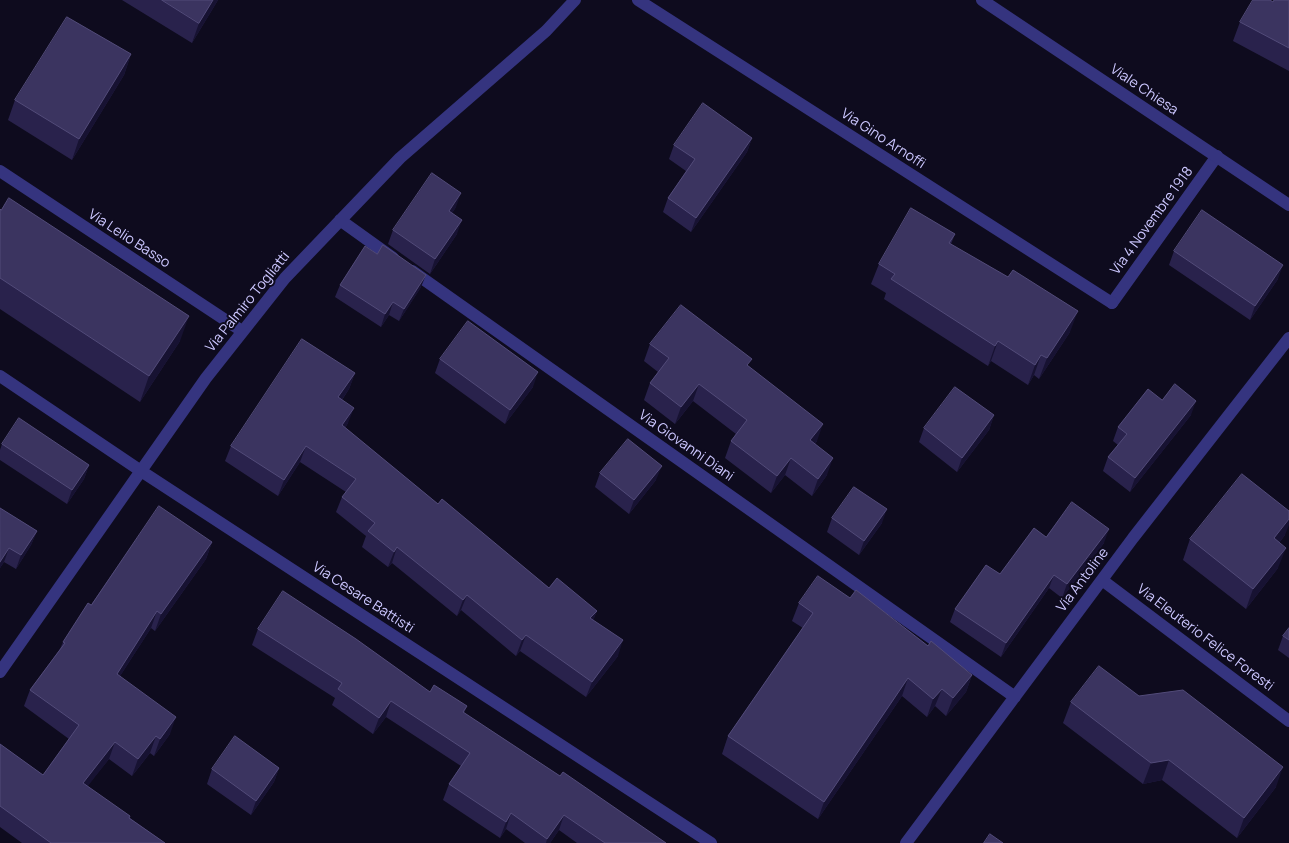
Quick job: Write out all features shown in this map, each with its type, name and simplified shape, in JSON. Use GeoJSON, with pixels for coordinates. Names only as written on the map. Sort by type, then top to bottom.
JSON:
{"type":"FeatureCollection","features":[{"type":"Feature","properties":{"kind":"street","name":"Via Palmiro Togliatti"},"geometry":{"type":"LineString","coordinates":[[0,672],[206,378],[285,278],[400,158],[546,31],[575,0]]}},
{"type":"Feature","properties":{"kind":"street","name":"Via Gino Arnoffi"},"geometry":{"type":"LineString","coordinates":[[638,0],[1112,303]]}},
{"type":"Feature","properties":{"kind":"street","name":"Viale Chiesa"},"geometry":{"type":"LineString","coordinates":[[982,0],[1289,205]]}},
{"type":"Feature","properties":{"kind":"street","name":"Via 4 Novembre 1918"},"geometry":{"type":"LineString","coordinates":[[1112,303],[1217,156]]}},
{"type":"Feature","properties":{"kind":"street","name":"Via Lelio Basso"},"geometry":{"type":"LineString","coordinates":[[0,171],[242,332]]}},
{"type":"Feature","properties":{"kind":"street","name":"Via Giovanni Diani"},"geometry":{"type":"LineString","coordinates":[[340,220],[1015,697]]}},
{"type":"Feature","properties":{"kind":"street","name":"Via Antoline"},"geometry":{"type":"LineString","coordinates":[[906,843],[1102,580],[1289,338]]}},
{"type":"Feature","properties":{"kind":"street","name":"Via Cesare Battisti"},"geometry":{"type":"LineString","coordinates":[[0,376],[140,471],[711,843]]}},
{"type":"Feature","properties":{"kind":"street","name":"Via Eleuterio Felice Foresti"},"geometry":{"type":"LineString","coordinates":[[1102,580],[1289,721]]}},
{"type":"Feature","properties":{"kind":"building"},"geometry":{"type":"Polygon","coordinates":[[[162,0],[213,0],[199,23],[162,0]]]}},
{"type":"Feature","properties":{"kind":"building"},"geometry":{"type":"Polygon","coordinates":[[[1253,0],[1270,0],[1273,2],[1274,0],[1289,0],[1289,48],[1240,22],[1253,0]]]}},
{"type":"Feature","properties":{"kind":"building"},"geometry":{"type":"Polygon","coordinates":[[[67,17],[131,54],[79,139],[15,100],[67,17]]]}},
{"type":"Feature","properties":{"kind":"building"},"geometry":{"type":"Polygon","coordinates":[[[703,103],[752,138],[696,218],[668,198],[695,159],[674,145],[703,103]]]}},
{"type":"Feature","properties":{"kind":"building"},"geometry":{"type":"Polygon","coordinates":[[[432,173],[461,193],[449,211],[462,220],[435,259],[393,230],[432,173]]]}},
{"type":"Feature","properties":{"kind":"building"},"geometry":{"type":"Polygon","coordinates":[[[9,198],[189,316],[149,376],[0,278],[0,209],[9,198]]]}},
{"type":"Feature","properties":{"kind":"building"},"geometry":{"type":"Polygon","coordinates":[[[911,208],[955,234],[949,243],[1008,277],[1013,270],[1078,311],[1047,358],[1041,355],[1035,365],[998,341],[995,346],[891,279],[895,274],[879,264],[911,208]]]}},
{"type":"Feature","properties":{"kind":"building"},"geometry":{"type":"Polygon","coordinates":[[[1202,210],[1283,265],[1255,306],[1174,251],[1202,210]]]}},
{"type":"Feature","properties":{"kind":"building"},"geometry":{"type":"Polygon","coordinates":[[[383,245],[426,275],[404,309],[393,302],[385,314],[340,285],[365,246],[377,254],[383,245]]]}},
{"type":"Feature","properties":{"kind":"building"},"geometry":{"type":"Polygon","coordinates":[[[681,305],[752,359],[747,365],[823,424],[810,440],[833,458],[818,479],[791,458],[777,476],[731,441],[747,420],[699,384],[681,407],[650,383],[669,358],[650,344],[681,305]]]}},
{"type":"Feature","properties":{"kind":"building"},"geometry":{"type":"Polygon","coordinates":[[[468,321],[538,372],[510,410],[440,359],[468,321]]]}},
{"type":"Feature","properties":{"kind":"building"},"geometry":{"type":"Polygon","coordinates":[[[302,339],[355,373],[338,397],[354,408],[342,425],[438,504],[442,499],[549,588],[557,578],[597,611],[590,618],[623,640],[592,682],[526,635],[522,640],[467,595],[463,600],[397,547],[394,552],[368,531],[375,523],[342,497],[356,479],[306,446],[284,480],[231,446],[302,339]]]}},
{"type":"Feature","properties":{"kind":"building"},"geometry":{"type":"Polygon","coordinates":[[[1175,384],[1196,401],[1135,478],[1108,457],[1127,434],[1118,427],[1148,389],[1162,400],[1175,384]]]}},
{"type":"Feature","properties":{"kind":"building"},"geometry":{"type":"Polygon","coordinates":[[[955,387],[994,415],[962,458],[924,428],[955,387]]]}},
{"type":"Feature","properties":{"kind":"building"},"geometry":{"type":"Polygon","coordinates":[[[19,418],[89,465],[72,490],[2,444],[19,418]]]}},
{"type":"Feature","properties":{"kind":"building"},"geometry":{"type":"Polygon","coordinates":[[[628,439],[662,466],[634,500],[600,473],[628,439]]]}},
{"type":"Feature","properties":{"kind":"building"},"geometry":{"type":"Polygon","coordinates":[[[1242,474],[1289,511],[1289,519],[1274,538],[1286,548],[1253,589],[1190,539],[1242,474]]]}},
{"type":"Feature","properties":{"kind":"building"},"geometry":{"type":"Polygon","coordinates":[[[854,487],[887,509],[864,541],[832,518],[854,487]]]}},
{"type":"Feature","properties":{"kind":"building"},"geometry":{"type":"Polygon","coordinates":[[[1072,502],[1109,529],[1067,584],[1054,575],[1006,643],[955,609],[986,565],[1000,574],[1034,528],[1046,537],[1072,502]]]}},
{"type":"Feature","properties":{"kind":"building"},"geometry":{"type":"Polygon","coordinates":[[[159,506],[212,542],[161,614],[157,611],[117,674],[176,717],[160,739],[156,736],[138,759],[115,742],[83,783],[165,843],[51,843],[0,806],[0,744],[43,775],[79,725],[30,690],[65,643],[63,642],[88,603],[91,605],[159,506]]]}},
{"type":"Feature","properties":{"kind":"building"},"geometry":{"type":"Polygon","coordinates":[[[0,508],[37,531],[21,555],[9,548],[0,562],[0,508]]]}},
{"type":"Feature","properties":{"kind":"building"},"geometry":{"type":"Polygon","coordinates":[[[818,576],[850,598],[856,590],[928,646],[931,641],[972,675],[953,698],[942,689],[933,699],[908,678],[824,802],[728,736],[813,613],[799,603],[818,576]]]}},
{"type":"Feature","properties":{"kind":"building"},"geometry":{"type":"Polygon","coordinates":[[[283,591],[356,639],[430,692],[434,685],[467,706],[463,712],[560,776],[563,772],[666,843],[605,843],[564,815],[547,839],[511,813],[506,822],[449,784],[470,753],[391,701],[379,718],[338,689],[342,683],[258,629],[283,591]]]}},
{"type":"Feature","properties":{"kind":"building"},"geometry":{"type":"Polygon","coordinates":[[[1289,628],[1289,640],[1283,636],[1289,628]]]}},
{"type":"Feature","properties":{"kind":"building"},"geometry":{"type":"Polygon","coordinates":[[[1099,666],[1139,696],[1183,690],[1283,767],[1244,818],[1169,760],[1151,763],[1071,702],[1099,666]]]}},
{"type":"Feature","properties":{"kind":"building"},"geometry":{"type":"Polygon","coordinates":[[[235,736],[279,768],[256,801],[212,769],[235,736]]]}},
{"type":"Feature","properties":{"kind":"building"},"geometry":{"type":"Polygon","coordinates":[[[990,834],[1003,843],[984,843],[990,834]]]}}]}
